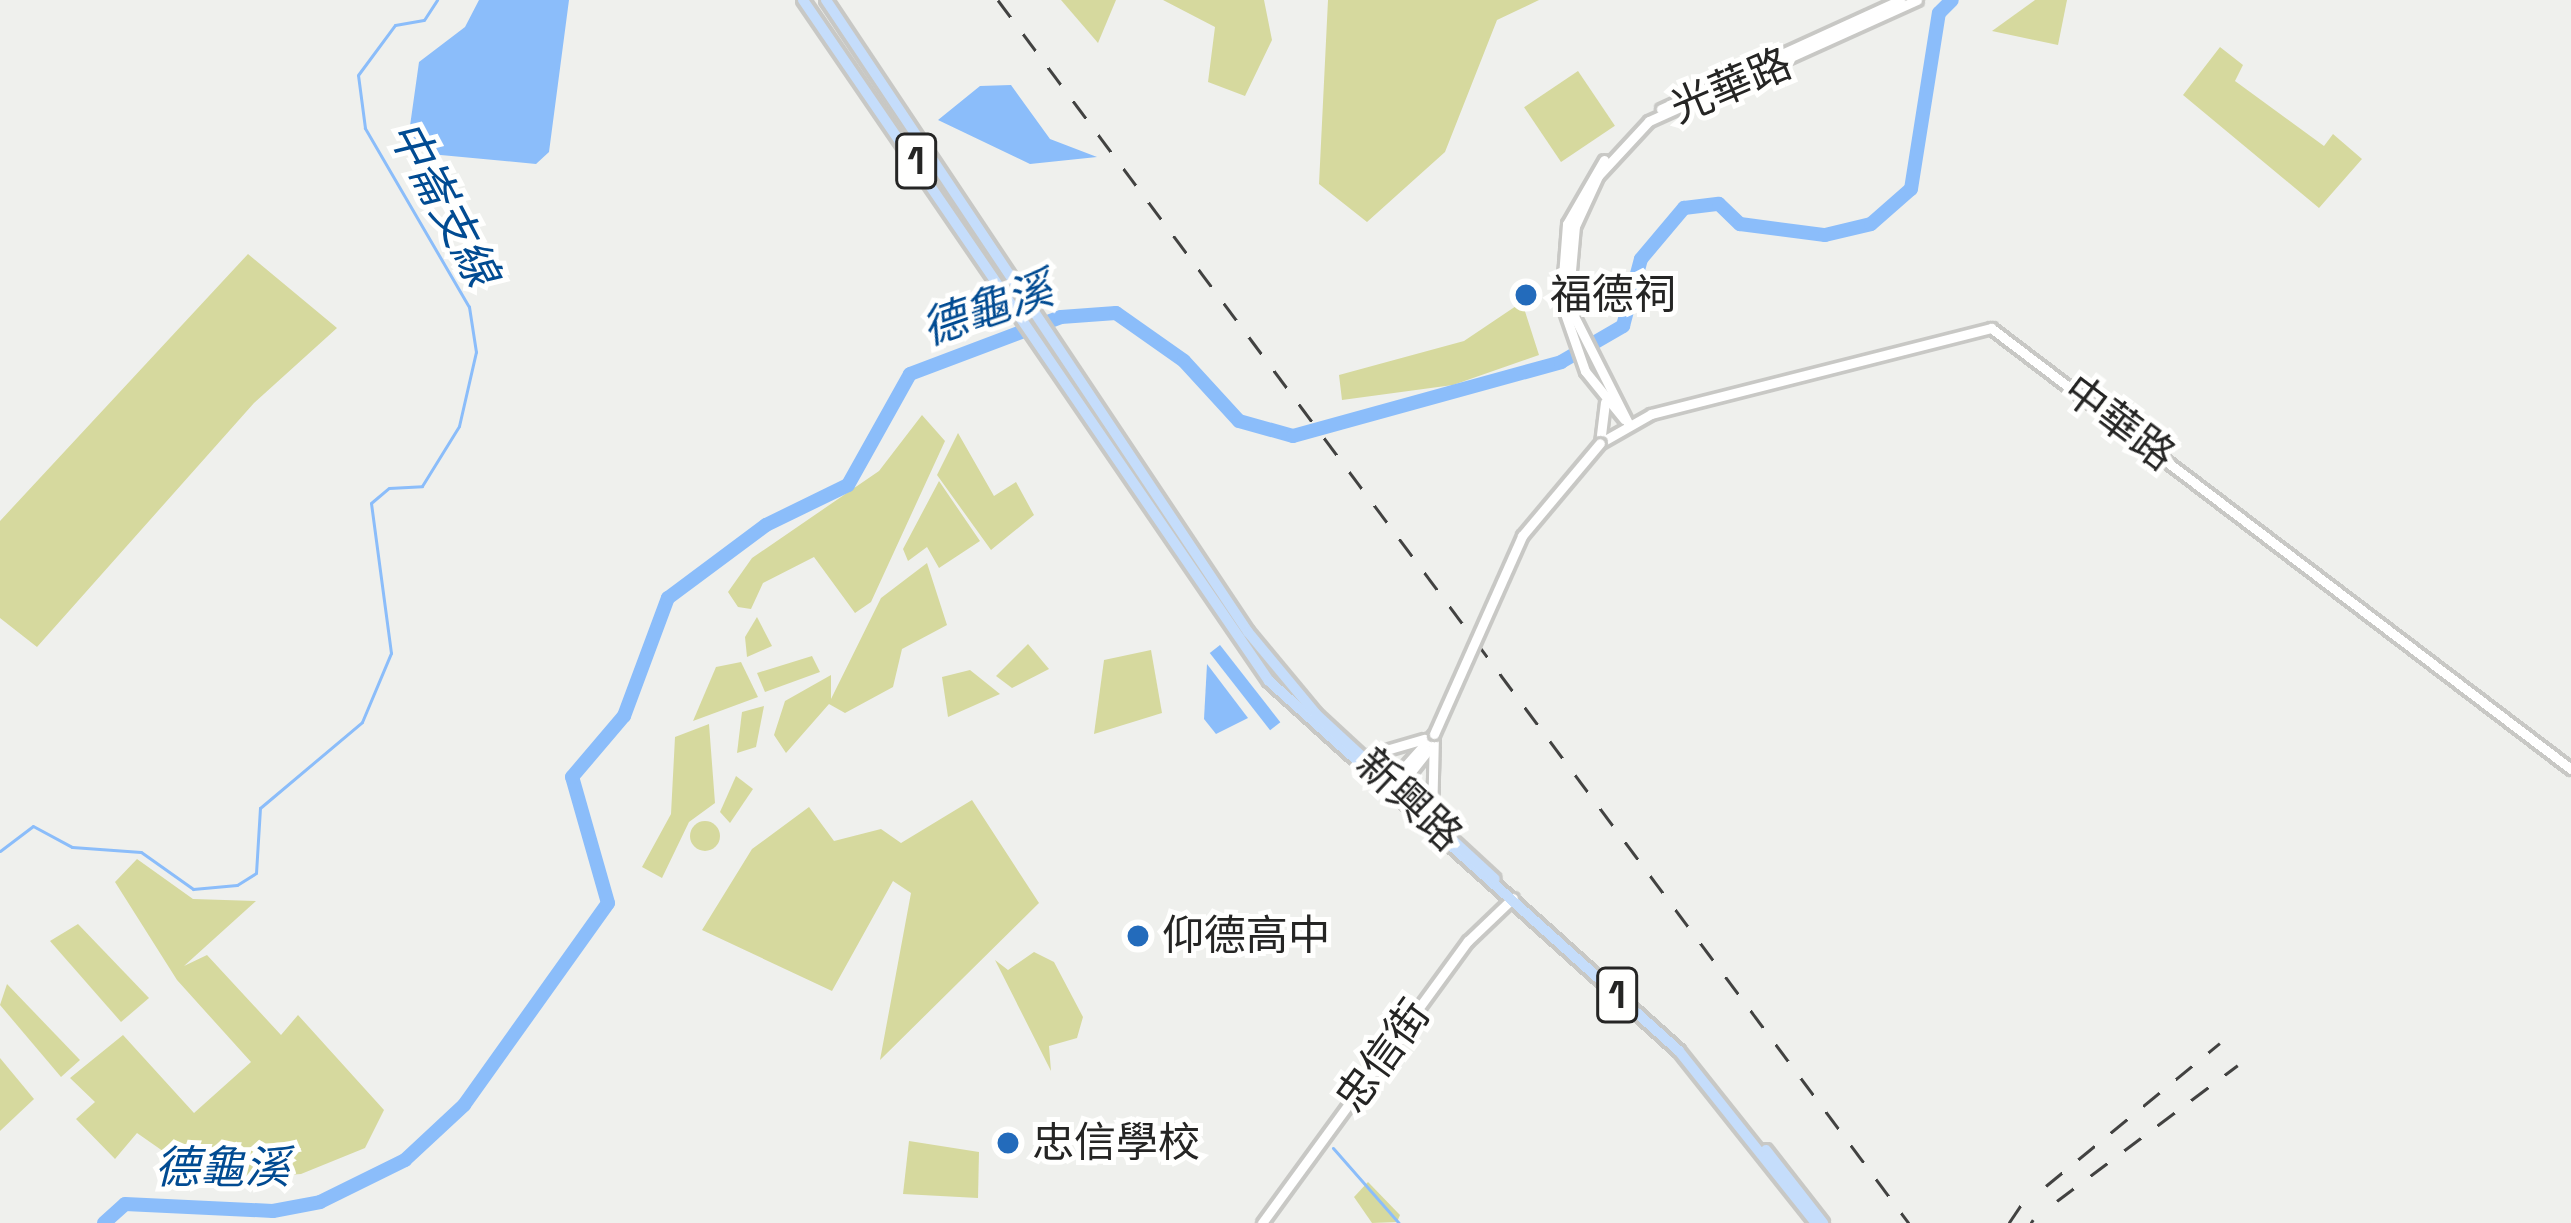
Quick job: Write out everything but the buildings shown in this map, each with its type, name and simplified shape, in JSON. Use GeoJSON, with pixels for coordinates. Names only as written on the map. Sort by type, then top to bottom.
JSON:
{"type":"FeatureCollection","features":[{"type":"Feature","properties":{"kind":"main road","name":"新興路"},"geometry":{"type":"LineString","coordinates":[[826,0],[1248,632],[1362,757],[1403,789],[1512,900]]}},
{"type":"Feature","properties":{"kind":"main road","name":"新興路"},"geometry":{"type":"LineString","coordinates":[[804,2],[1268,681],[1388,795],[1696,1062],[1820,1223]]}},
{"type":"Feature","properties":{"kind":"street","name":"光華路"},"geometry":{"type":"LineString","coordinates":[[1628,423],[1580,350],[1560,249],[1593,172],[1686,94],[1900,0]]}},
{"type":"Feature","properties":{"kind":"street","name":"光華路"},"geometry":{"type":"LineString","coordinates":[[1628,423],[1600,391],[1580,350],[1568,304],[1575,226],[1598,176],[1649,121],[1917,0]]}},
{"type":"Feature","properties":{"kind":"street","name":"中華路"},"geometry":{"type":"LineString","coordinates":[[1434,734],[1522,536],[1600,443],[1628,423],[1991,328],[2571,769]]}},
{"type":"Feature","properties":{"kind":"street"},"geometry":{"type":"LineString","coordinates":[[1600,391],[1600,443]]}},
{"type":"Feature","properties":{"kind":"street"},"geometry":{"type":"LineString","coordinates":[[1362,757],[1434,734]]}},
{"type":"Feature","properties":{"kind":"street"},"geometry":{"type":"LineString","coordinates":[[1388,795],[1391,779],[1434,734]]}},
{"type":"Feature","properties":{"kind":"street"},"geometry":{"type":"LineString","coordinates":[[1388,795],[1403,789],[1434,734]]}},
{"type":"Feature","properties":{"kind":"street"},"geometry":{"type":"LineString","coordinates":[[1432,821],[1434,734]]}},
{"type":"Feature","properties":{"kind":"street","name":"忠信街"},"geometry":{"type":"LineString","coordinates":[[1262,1223],[1468,941],[1512,900]]}},
{"type":"Feature","properties":{"kind":"green space"},"geometry":{"type":"Polygon","coordinates":[[[1061,0],[1116,0],[1098,43],[1061,0]]]}},
{"type":"Feature","properties":{"kind":"green space"},"geometry":{"type":"Polygon","coordinates":[[[1163,0],[1264,0],[1272,40],[1245,96],[1208,82],[1215,27],[1163,0]]]}},
{"type":"Feature","properties":{"kind":"green space"},"geometry":{"type":"Polygon","coordinates":[[[1328,0],[1539,0],[1497,20],[1445,152],[1367,222],[1319,184],[1328,0]]]}},
{"type":"Feature","properties":{"kind":"green space"},"geometry":{"type":"Polygon","coordinates":[[[2035,0],[2067,0],[2058,45],[1992,31],[2035,0]]]}},
{"type":"Feature","properties":{"kind":"green space"},"geometry":{"type":"Polygon","coordinates":[[[2220,47],[2243,65],[2235,81],[2324,146],[2333,134],[2362,159],[2319,208],[2183,95],[2220,47]]]}},
{"type":"Feature","properties":{"kind":"green space"},"geometry":{"type":"Polygon","coordinates":[[[1578,71],[1615,126],[1561,162],[1524,107],[1578,71]]]}},
{"type":"Feature","properties":{"kind":"green space"},"geometry":{"type":"Polygon","coordinates":[[[248,254],[337,328],[254,403],[37,647],[0,618],[0,521],[248,254]]]}},
{"type":"Feature","properties":{"kind":"green space"},"geometry":{"type":"Polygon","coordinates":[[[1522,302],[1539,355],[1453,385],[1342,400],[1339,375],[1464,341],[1522,302]]]}},
{"type":"Feature","properties":{"kind":"green space"},"geometry":{"type":"Polygon","coordinates":[[[922,415],[945,441],[871,602],[855,613],[814,557],[763,583],[751,609],[738,607],[728,592],[752,558],[879,471],[922,415]]]}},
{"type":"Feature","properties":{"kind":"green space"},"geometry":{"type":"Polygon","coordinates":[[[958,433],[994,496],[1016,482],[1034,515],[991,550],[937,475],[958,433]]]}},
{"type":"Feature","properties":{"kind":"green space"},"geometry":{"type":"Polygon","coordinates":[[[939,481],[980,541],[939,568],[927,547],[908,561],[903,549],[939,481]]]}},
{"type":"Feature","properties":{"kind":"green space"},"geometry":{"type":"Polygon","coordinates":[[[927,563],[947,625],[902,649],[893,687],[845,713],[829,704],[786,753],[774,735],[785,701],[831,675],[831,699],[881,598],[927,563]]]}},
{"type":"Feature","properties":{"kind":"green space"},"geometry":{"type":"Polygon","coordinates":[[[757,617],[772,646],[747,657],[745,637],[757,617]]]}},
{"type":"Feature","properties":{"kind":"green space"},"geometry":{"type":"Polygon","coordinates":[[[1028,644],[1049,669],[1012,688],[996,676],[1028,644]]]}},
{"type":"Feature","properties":{"kind":"green space"},"geometry":{"type":"Polygon","coordinates":[[[1151,650],[1162,713],[1094,734],[1104,660],[1151,650]]]}},
{"type":"Feature","properties":{"kind":"green space"},"geometry":{"type":"Polygon","coordinates":[[[812,656],[820,672],[765,692],[757,673],[812,656]]]}},
{"type":"Feature","properties":{"kind":"green space"},"geometry":{"type":"Polygon","coordinates":[[[741,662],[758,697],[693,721],[716,667],[741,662]]]}},
{"type":"Feature","properties":{"kind":"green space"},"geometry":{"type":"Polygon","coordinates":[[[970,670],[1000,694],[948,717],[942,677],[970,670]]]}},
{"type":"Feature","properties":{"kind":"green space"},"geometry":{"type":"Polygon","coordinates":[[[764,706],[756,747],[737,753],[742,712],[764,706]]]}},
{"type":"Feature","properties":{"kind":"green space"},"geometry":{"type":"Polygon","coordinates":[[[709,724],[715,803],[689,822],[662,878],[642,867],[671,814],[675,737],[709,724]]]}},
{"type":"Feature","properties":{"kind":"green space"},"geometry":{"type":"Polygon","coordinates":[[[736,776],[753,789],[730,823],[720,812],[736,776]]]}},
{"type":"Feature","properties":{"kind":"green space"},"geometry":{"type":"Polygon","coordinates":[[[972,800],[1039,903],[880,1060],[911,893],[893,881],[832,991],[702,930],[752,849],[809,807],[834,841],[881,829],[901,843],[972,800]]]}},
{"type":"Feature","properties":{"kind":"green space"},"geometry":{"type":"Polygon","coordinates":[[[705,821],[716,825],[720,836],[716,847],[705,851],[694,847],[690,836],[694,825],[705,821]]]}},
{"type":"Feature","properties":{"kind":"green space"},"geometry":{"type":"Polygon","coordinates":[[[137,859],[193,899],[256,901],[184,966],[207,955],[281,1035],[298,1015],[384,1110],[365,1148],[301,1174],[234,1179],[180,1163],[137,1133],[115,1159],[76,1119],[95,1102],[70,1078],[123,1035],[194,1113],[251,1062],[177,980],[115,882],[137,859]]]}},
{"type":"Feature","properties":{"kind":"green space"},"geometry":{"type":"Polygon","coordinates":[[[78,924],[149,998],[121,1022],[50,941],[78,924]]]}},
{"type":"Feature","properties":{"kind":"green space"},"geometry":{"type":"Polygon","coordinates":[[[1034,952],[1054,962],[1083,1017],[1077,1038],[1049,1046],[1051,1071],[995,960],[1008,970],[1034,952]]]}},
{"type":"Feature","properties":{"kind":"green space"},"geometry":{"type":"Polygon","coordinates":[[[7,984],[80,1060],[61,1077],[0,1005],[7,984]]]}},
{"type":"Feature","properties":{"kind":"green space"},"geometry":{"type":"Polygon","coordinates":[[[0,1058],[34,1099],[0,1131],[0,1058]]]}},
{"type":"Feature","properties":{"kind":"green space"},"geometry":{"type":"Polygon","coordinates":[[[909,1141],[979,1152],[978,1198],[903,1194],[909,1141]]]}},
{"type":"Feature","properties":{"kind":"green space"},"geometry":{"type":"Polygon","coordinates":[[[1368,1182],[1400,1215],[1397,1222],[1372,1223],[1354,1197],[1368,1182]]]}},
{"type":"Feature","properties":{"kind":"water"},"geometry":{"type":"Polygon","coordinates":[[[479,0],[569,0],[549,152],[536,164],[430,154],[409,133],[419,62],[465,27],[479,0]]]}},
{"type":"Feature","properties":{"kind":"water"},"geometry":{"type":"Polygon","coordinates":[[[1011,85],[1050,139],[1097,157],[1030,164],[938,120],[980,86],[1011,85]]]}},
{"type":"Feature","properties":{"kind":"water"},"geometry":{"type":"Polygon","coordinates":[[[1220,645],[1280,722],[1270,730],[1210,653],[1220,645]]]}},
{"type":"Feature","properties":{"kind":"water"},"geometry":{"type":"Polygon","coordinates":[[[1207,664],[1248,718],[1216,734],[1204,719],[1207,664]]]}},
{"type":"Feature","properties":{"kind":"waterway","name":"中崙支線"},"geometry":{"type":"LineString","coordinates":[[0,851],[33,826],[72,847],[141,852],[193,889],[237,885],[256,873],[260,808],[362,722],[391,653],[371,503],[389,488],[422,486],[459,426],[476,352],[469,307],[365,128],[358,75],[395,25],[424,20],[437,0]]}},
{"type":"Feature","properties":{"kind":"waterway","name":"德龜溪"},"geometry":{"type":"LineString","coordinates":[[104,1223],[125,1204],[273,1211],[320,1202],[405,1160],[464,1105],[608,903],[572,777],[624,716],[668,598],[766,525],[848,485],[910,374],[1061,317],[1116,313],[1184,361],[1239,421],[1293,436],[1561,362],[1623,326],[1641,259],[1684,208],[1719,204],[1740,224],[1825,235],[1871,224],[1911,189],[1939,13],[1952,0]]}},
{"type":"Feature","properties":{"kind":"waterway"},"geometry":{"type":"LineString","coordinates":[[1333,1148],[1399,1223]]}},
{"type":"Feature","properties":{"kind":"railway"},"geometry":{"type":"LineString","coordinates":[[998,0],[1909,1223]]}},
{"type":"Feature","properties":{"kind":"railway"},"geometry":{"type":"LineString","coordinates":[[2046,1186],[2220,1043]]}},
{"type":"Feature","properties":{"kind":"railway"},"geometry":{"type":"LineString","coordinates":[[2057,1201],[2238,1065]]}},
{"type":"Feature","properties":{"kind":"railway"},"geometry":{"type":"LineString","coordinates":[[2009,1223],[2022,1204]]}},
{"type":"Feature","properties":{"kind":"place","name":"福德祠"},"geometry":{"type":"Point","coordinates":[1526,295]}},
{"type":"Feature","properties":{"kind":"place","name":"仰德高中"},"geometry":{"type":"Point","coordinates":[1138,936]}},
{"type":"Feature","properties":{"kind":"place","name":"忠信學校"},"geometry":{"type":"Point","coordinates":[1008,1143]}}]}
